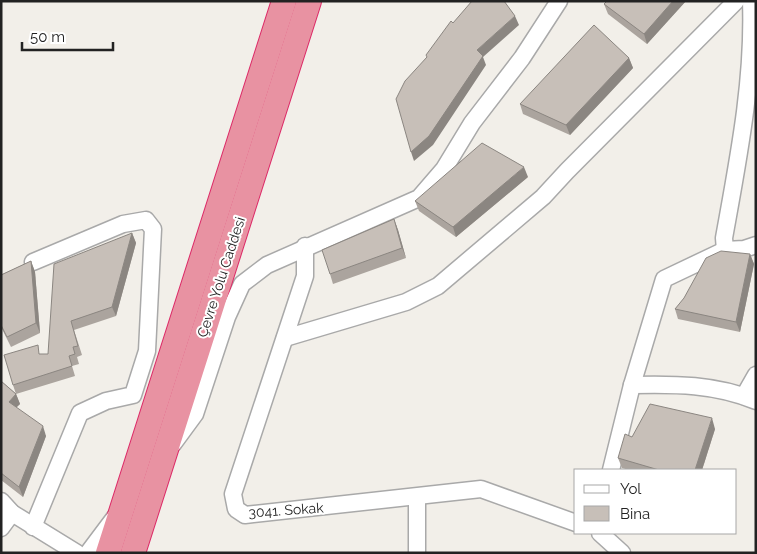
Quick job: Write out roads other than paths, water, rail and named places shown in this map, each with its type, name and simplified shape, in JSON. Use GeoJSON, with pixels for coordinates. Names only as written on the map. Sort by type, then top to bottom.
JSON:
{"type":"FeatureCollection","features":[{"type":"Feature","properties":{"kind":"highway","name":"Çevre Yolu Caddesi"},"geometry":{"type":"LineString","coordinates":[[108,553],[284,1]]}},
{"type":"Feature","properties":{"kind":"highway","name":"Çevre Yolu Caddesi"},"geometry":{"type":"LineString","coordinates":[[133,553],[309,1]]}},
{"type":"Feature","properties":{"kind":"street"},"geometry":{"type":"LineString","coordinates":[[163,459],[195,414],[227,317],[242,284],[267,265],[305,246],[400,208],[419,198],[444,169],[472,123],[522,58],[559,1]]}},
{"type":"Feature","properties":{"kind":"street"},"geometry":{"type":"LineString","coordinates":[[285,338],[406,302],[438,286],[543,198],[736,1]]}},
{"type":"Feature","properties":{"kind":"street"},"geometry":{"type":"LineString","coordinates":[[725,250],[724,238],[741,139],[752,43],[751,1]]}},
{"type":"Feature","properties":{"kind":"street"},"geometry":{"type":"LineString","coordinates":[[32,262],[123,224],[146,220],[153,229],[147,351],[133,395],[106,401],[80,414],[33,526]]}},
{"type":"Feature","properties":{"kind":"street"},"geometry":{"type":"LineString","coordinates":[[610,469],[632,385],[664,279],[725,250],[744,249],[756,245]]}},
{"type":"Feature","properties":{"kind":"street","name":"3041. Sokak"},"geometry":{"type":"LineString","coordinates":[[305,246],[305,276],[233,494],[236,509],[245,515],[481,490],[574,521]]}},
{"type":"Feature","properties":{"kind":"street"},"geometry":{"type":"LineString","coordinates":[[632,385],[689,384],[750,399],[756,375]]}},
{"type":"Feature","properties":{"kind":"street"},"geometry":{"type":"LineString","coordinates":[[417,498],[417,553]]}},
{"type":"Feature","properties":{"kind":"street"},"geometry":{"type":"LineString","coordinates":[[88,553],[125,503]]}},
{"type":"Feature","properties":{"kind":"street"},"geometry":{"type":"LineString","coordinates":[[1,528],[7,507],[33,526],[77,553]]}},
{"type":"Feature","properties":{"kind":"street"},"geometry":{"type":"LineString","coordinates":[[601,534],[622,553]]}}]}
